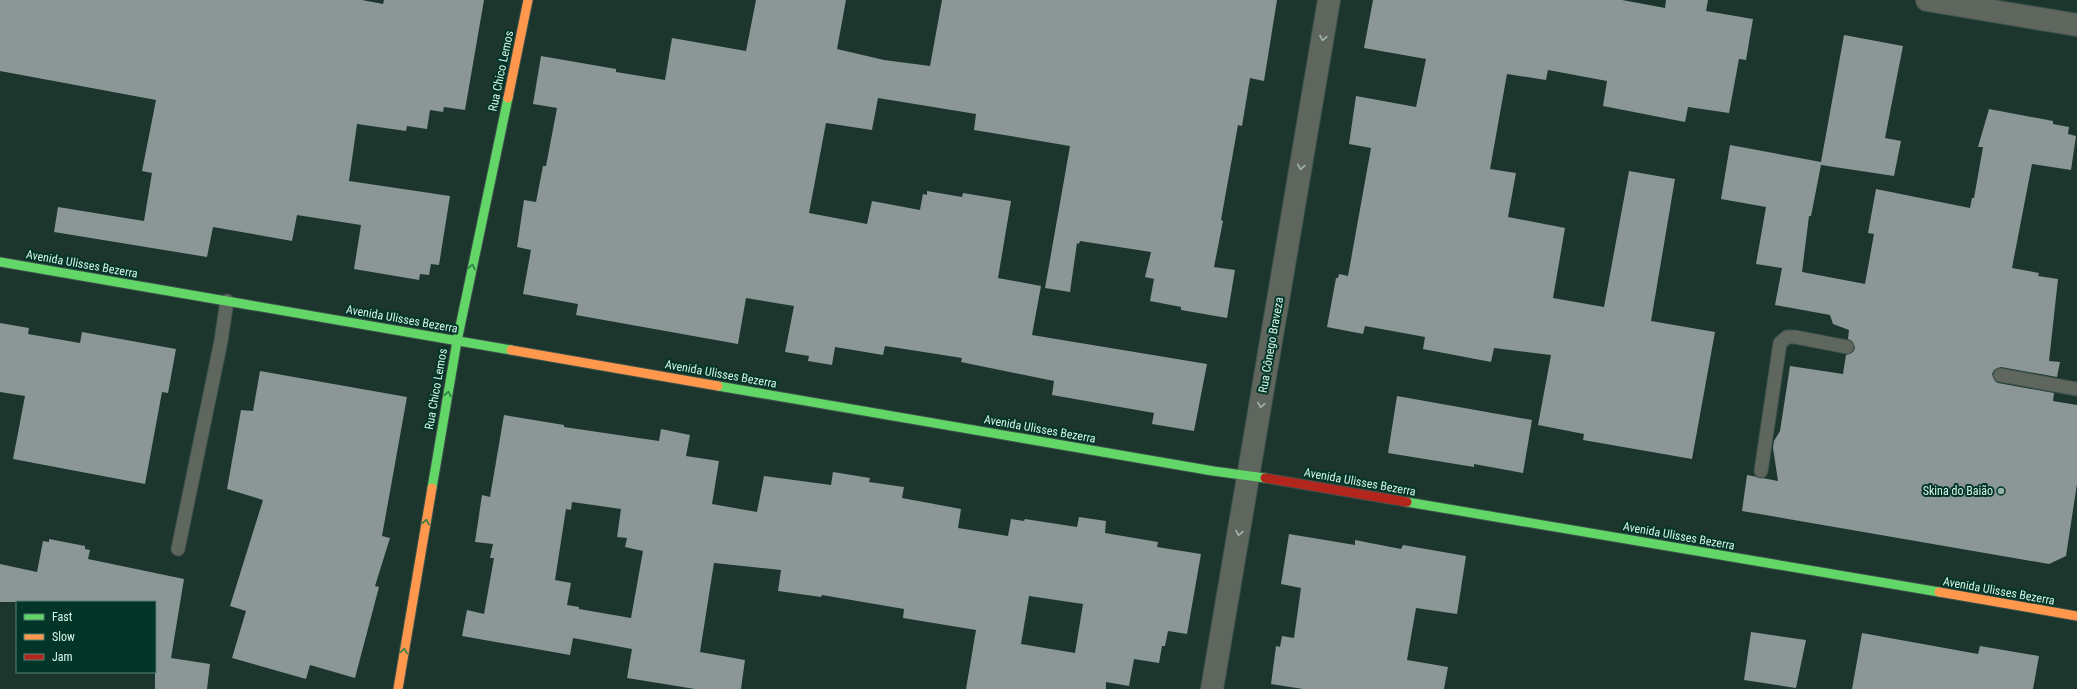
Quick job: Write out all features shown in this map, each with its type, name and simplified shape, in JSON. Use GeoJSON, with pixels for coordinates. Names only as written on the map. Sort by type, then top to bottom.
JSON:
{"type":"FeatureCollection","features":[{"type":"Feature","properties":{"kind":"street","name":"Rua Chico Lemos"},"geometry":{"type":"LineString","coordinates":[[398,689],[457,341],[528,0]]}},
{"type":"Feature","properties":{"kind":"street","name":"Rua Cônego Braveza"},"geometry":{"type":"LineString","coordinates":[[1212,689],[1329,0]]}},
{"type":"Feature","properties":{"kind":"street"},"geometry":{"type":"LineString","coordinates":[[1927,0],[2077,25]]}},
{"type":"Feature","properties":{"kind":"street","name":"Avenida Ulisses Bezerra"},"geometry":{"type":"LineString","coordinates":[[0,262],[1205,470],[1249,475],[2077,616]]}},
{"type":"Feature","properties":{"kind":"lane"},"geometry":{"type":"LineString","coordinates":[[178,549],[221,342],[227,301]]}},
{"type":"Feature","properties":{"kind":"lane"},"geometry":{"type":"LineString","coordinates":[[1762,471],[1780,343],[1787,337],[1795,337],[1847,346]]}},
{"type":"Feature","properties":{"kind":"lane"},"geometry":{"type":"LineString","coordinates":[[2000,375],[2077,389]]}},
{"type":"Feature","properties":{"kind":"building"},"geometry":{"type":"Polygon","coordinates":[[[0,0],[362,0],[383,4],[384,0],[484,0],[465,110],[444,107],[443,112],[430,110],[427,129],[407,126],[406,131],[357,124],[349,181],[450,196],[439,265],[431,264],[429,275],[420,274],[419,280],[354,269],[361,225],[297,215],[292,241],[213,227],[207,257],[54,232],[58,207],[144,221],[152,173],[142,171],[156,100],[0,71],[0,0]]]}},
{"type":"Feature","properties":{"kind":"building"},"geometry":{"type":"Polygon","coordinates":[[[756,0],[846,0],[837,49],[884,60],[930,66],[942,0],[1277,0],[1264,81],[1250,78],[1242,126],[1238,125],[1221,220],[1223,221],[1214,267],[1235,270],[1227,318],[1181,310],[1181,307],[1150,301],[1154,279],[1145,277],[1151,252],[1080,241],[1079,244],[1077,243],[1070,292],[1045,288],[1070,146],[974,130],[976,114],[878,98],[872,130],[826,123],[809,213],[867,224],[872,201],[920,210],[923,194],[927,195],[927,191],[962,197],[963,193],[1011,201],[998,278],[1041,286],[1032,335],[1207,364],[1194,431],[1152,424],[1154,413],[1052,395],[1054,381],[961,362],[962,358],[885,346],[883,355],[835,347],[832,365],[808,361],[809,356],[785,352],[794,306],[746,298],[738,344],[576,315],[578,304],[523,294],[531,250],[517,247],[524,200],[536,202],[543,166],[546,166],[557,108],[533,104],[541,56],[616,69],[616,72],[665,80],[672,38],[746,51],[756,0]]]}},
{"type":"Feature","properties":{"kind":"building"},"geometry":{"type":"Polygon","coordinates":[[[1373,0],[1622,0],[1665,8],[1666,0],[1708,0],[1706,11],[1753,19],[1746,60],[1739,59],[1729,113],[1688,107],[1685,122],[1603,106],[1607,81],[1548,70],[1546,80],[1507,74],[1490,169],[1516,173],[1508,217],[1565,228],[1553,298],[1604,307],[1629,171],[1675,179],[1651,321],[1715,332],[1692,459],[1583,440],[1584,434],[1538,425],[1551,355],[1494,348],[1491,362],[1423,349],[1425,337],[1365,326],[1363,334],[1327,327],[1336,278],[1338,278],[1339,274],[1348,276],[1371,148],[1349,144],[1356,96],[1416,107],[1426,59],[1364,48],[1373,0]]]}},
{"type":"Feature","properties":{"kind":"building"},"geometry":{"type":"Polygon","coordinates":[[[1844,35],[1903,46],[1885,138],[1901,141],[1894,176],[1821,165],[1811,216],[1809,216],[1802,272],[1865,284],[1874,234],[1868,233],[1876,189],[1970,208],[1972,198],[1974,198],[1983,147],[1978,147],[1989,109],[2053,121],[2053,124],[2069,127],[2068,134],[2076,136],[2071,170],[2032,164],[2012,268],[2039,273],[2038,276],[2058,279],[2049,361],[2060,362],[2057,377],[2001,367],[1994,370],[1992,374],[1995,381],[1998,383],[2054,393],[2053,401],[2077,405],[2077,484],[2066,556],[2049,564],[1742,511],[1747,475],[1778,481],[1773,448],[1774,441],[1780,431],[1790,366],[1843,374],[1846,355],[1853,352],[1855,348],[1852,341],[1848,339],[1849,330],[1833,324],[1830,315],[1775,305],[1782,268],[1756,264],[1766,207],[1721,199],[1730,145],[1821,162],[1844,35]]]}},
{"type":"Feature","properties":{"kind":"building"},"geometry":{"type":"Polygon","coordinates":[[[0,323],[29,328],[28,334],[80,343],[82,332],[176,349],[168,393],[162,392],[145,484],[13,459],[25,396],[0,392],[0,323]]]}},
{"type":"Feature","properties":{"kind":"building"},"geometry":{"type":"Polygon","coordinates":[[[260,371],[407,397],[382,536],[390,538],[375,586],[379,587],[355,678],[310,665],[306,679],[232,658],[246,611],[230,606],[263,500],[227,489],[241,410],[253,411],[260,371]]]}},
{"type":"Feature","properties":{"kind":"building"},"geometry":{"type":"Polygon","coordinates":[[[1397,396],[1532,420],[1523,473],[1474,464],[1474,467],[1388,453],[1397,396]]]}},
{"type":"Feature","properties":{"kind":"building"},"geometry":{"type":"Polygon","coordinates":[[[504,415],[564,425],[564,427],[659,441],[661,429],[690,435],[686,456],[719,461],[712,504],[757,512],[764,476],[831,485],[833,472],[870,478],[869,482],[904,487],[902,498],[961,509],[958,528],[1008,536],[1011,519],[1024,521],[1025,519],[1077,527],[1079,517],[1106,521],[1105,533],[1158,542],[1157,547],[1201,554],[1187,634],[1168,631],[1165,646],[1162,646],[1159,663],[1134,659],[1129,686],[1106,682],[1106,689],[966,689],[976,630],[903,618],[904,609],[822,595],[821,597],[778,591],[781,570],[714,563],[700,652],[745,660],[741,689],[695,689],[627,678],[632,649],[573,638],[570,655],[462,636],[467,610],[484,614],[494,558],[490,558],[493,544],[475,542],[482,495],[490,497],[504,415]],[[572,502],[571,510],[566,509],[555,580],[571,583],[567,605],[579,607],[579,609],[631,618],[643,551],[625,547],[627,538],[617,537],[621,509],[572,502]],[[1029,596],[1021,644],[1075,653],[1083,604],[1029,596]]]}},
{"type":"Feature","properties":{"kind":"building"},"geometry":{"type":"Polygon","coordinates":[[[1289,534],[1355,545],[1355,540],[1401,549],[1403,545],[1466,556],[1457,614],[1416,608],[1407,660],[1448,667],[1444,689],[1303,689],[1271,684],[1276,646],[1280,647],[1282,636],[1294,638],[1301,588],[1281,584],[1289,534]]]}},
{"type":"Feature","properties":{"kind":"building"},"geometry":{"type":"Polygon","coordinates":[[[49,539],[85,546],[85,549],[90,550],[88,559],[184,579],[171,658],[210,664],[207,689],[155,689],[156,601],[0,602],[0,564],[37,572],[43,541],[49,542],[49,539]]]}},
{"type":"Feature","properties":{"kind":"building"},"geometry":{"type":"Polygon","coordinates":[[[1751,632],[1806,640],[1796,688],[1744,680],[1751,632]]]}},
{"type":"Feature","properties":{"kind":"building"},"geometry":{"type":"Polygon","coordinates":[[[1862,633],[1978,654],[1980,646],[2039,656],[2033,689],[1852,689],[1862,633]]]}},
{"type":"Feature","properties":{"kind":"traffic: fast"},"geometry":{"type":"LineString","coordinates":[[432,488],[457,341],[508,98]]}},
{"type":"Feature","properties":{"kind":"traffic: fast"},"geometry":{"type":"LineString","coordinates":[[0,262],[511,350]]}},
{"type":"Feature","properties":{"kind":"traffic: fast"},"geometry":{"type":"LineString","coordinates":[[718,386],[1213,471],[1265,478]]}},
{"type":"Feature","properties":{"kind":"traffic: fast"},"geometry":{"type":"LineString","coordinates":[[1407,502],[1939,592]]}},
{"type":"Feature","properties":{"kind":"traffic: slow"},"geometry":{"type":"LineString","coordinates":[[508,98],[528,0]]}},
{"type":"Feature","properties":{"kind":"traffic: slow"},"geometry":{"type":"LineString","coordinates":[[511,350],[718,386]]}},
{"type":"Feature","properties":{"kind":"traffic: slow"},"geometry":{"type":"LineString","coordinates":[[398,689],[432,488]]}},
{"type":"Feature","properties":{"kind":"traffic: slow"},"geometry":{"type":"LineString","coordinates":[[1939,592],[2077,616]]}},
{"type":"Feature","properties":{"kind":"traffic: jam"},"geometry":{"type":"LineString","coordinates":[[1265,478],[1407,502]]}},
{"type":"Feature","properties":{"kind":"place","name":"Skina do Baião"},"geometry":{"type":"Point","coordinates":[2001,491]}}]}
